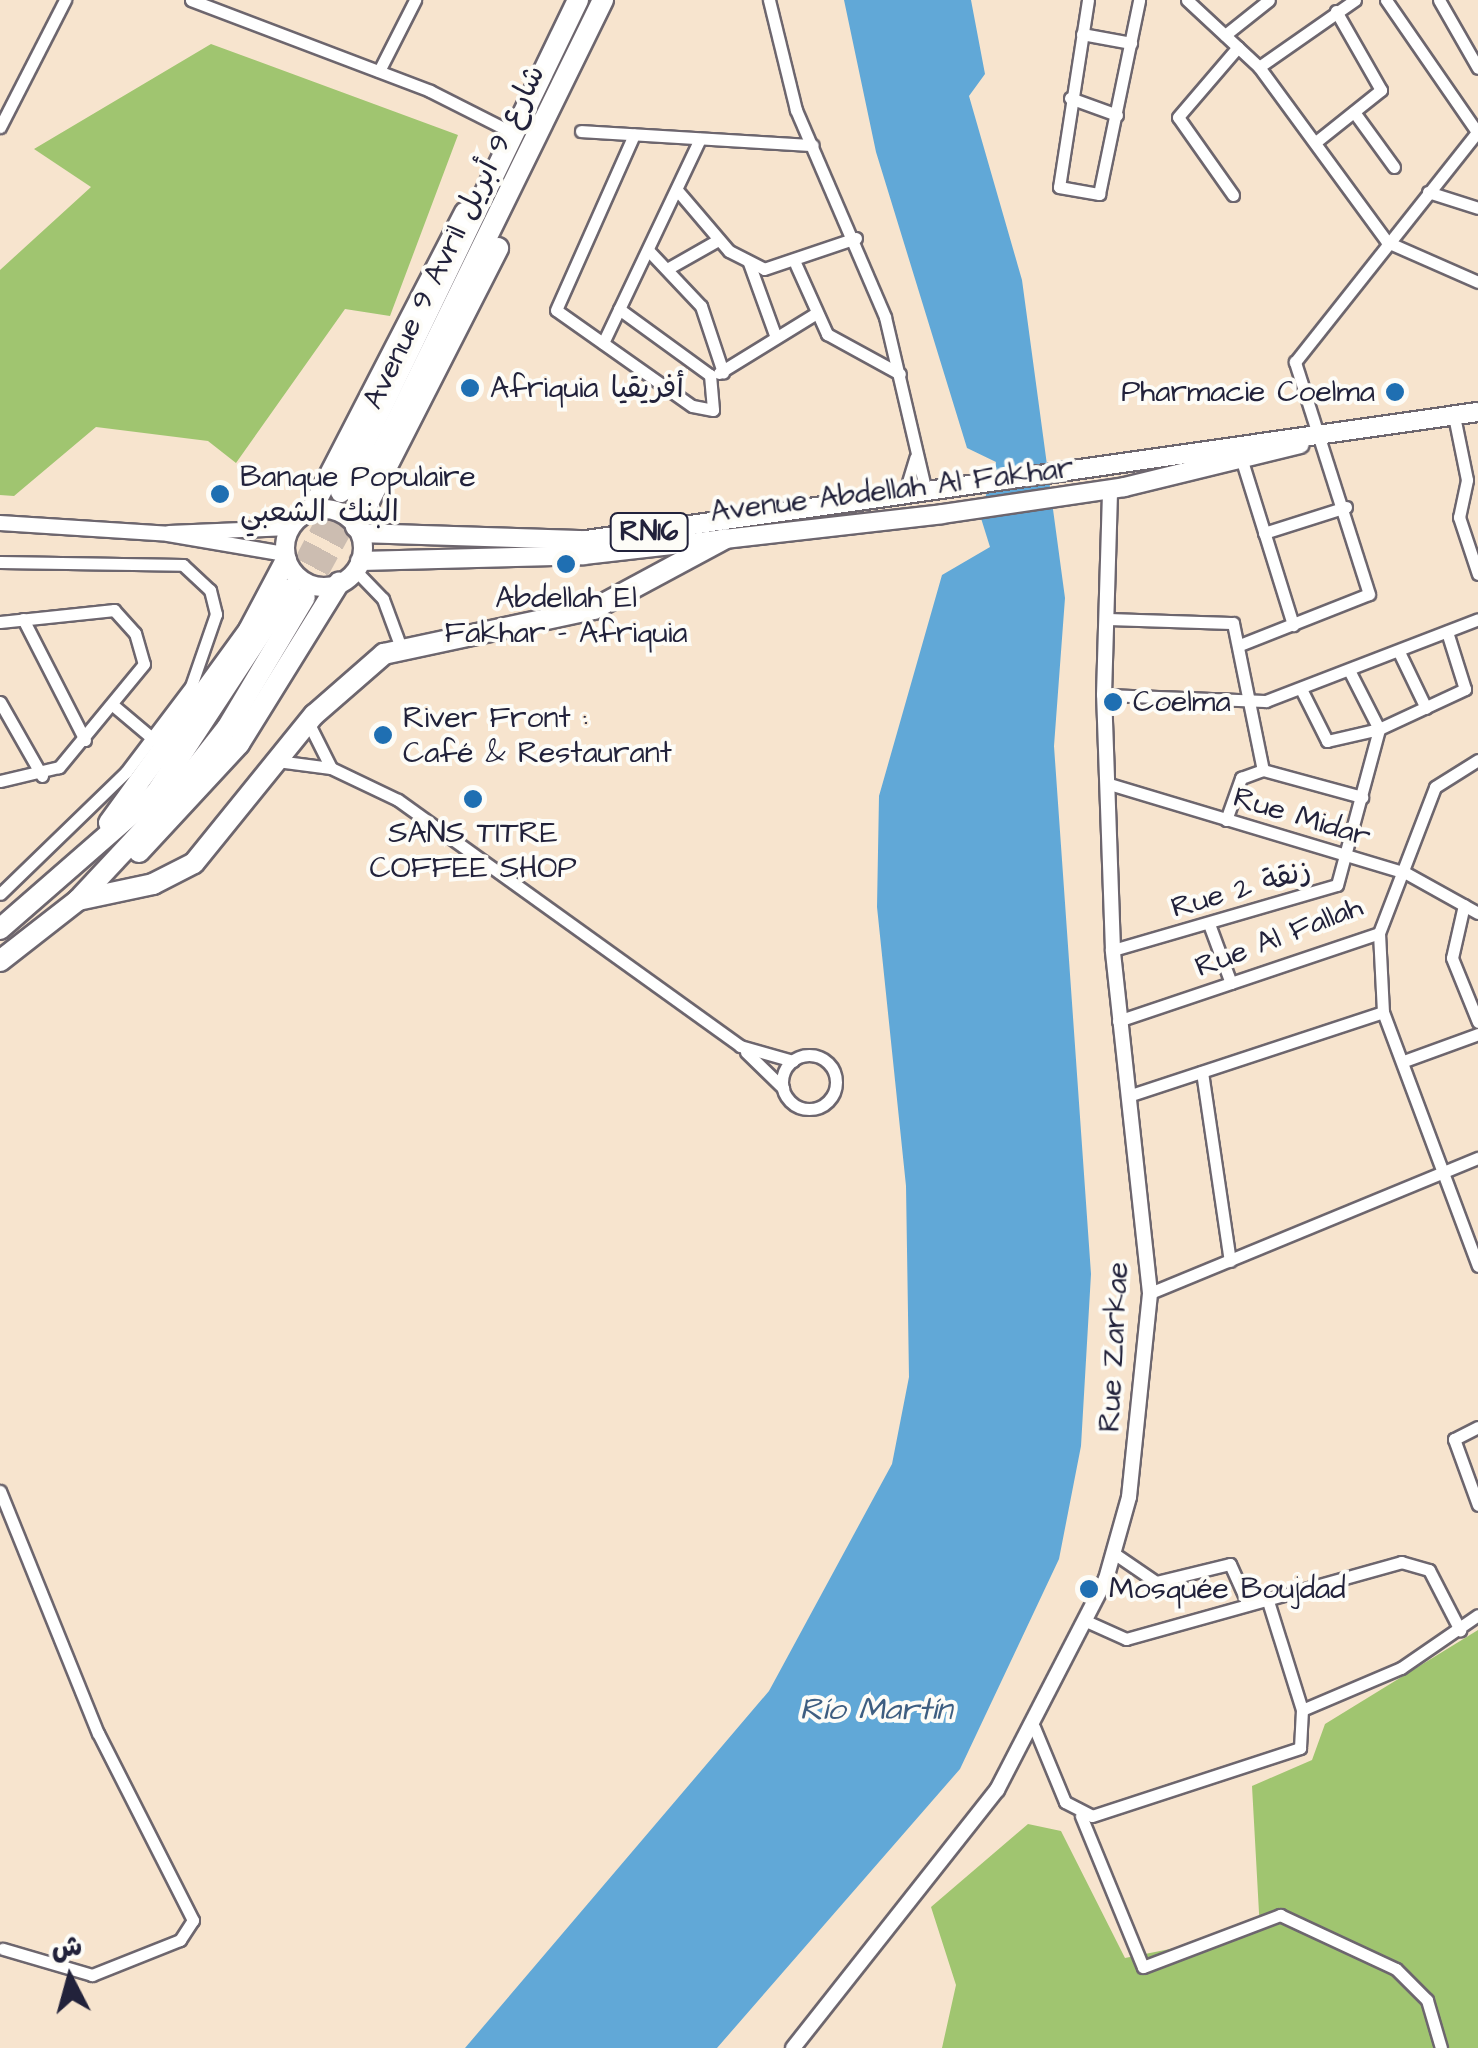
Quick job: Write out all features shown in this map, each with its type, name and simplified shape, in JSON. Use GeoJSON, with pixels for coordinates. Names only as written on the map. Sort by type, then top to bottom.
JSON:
{"type":"FeatureCollection","features":[{"type":"Feature","properties":{"kind":"highway","name":"Avenue 9 Avril شارع 9 أبريل"},"geometry":{"type":"LineString","coordinates":[[578,0],[513,133],[349,496],[516,187],[604,0]]}},
{"type":"Feature","properties":{"kind":"highway"},"geometry":{"type":"LineString","coordinates":[[312,511],[446,244],[492,181]]}},
{"type":"Feature","properties":{"kind":"highway"},"geometry":{"type":"LineString","coordinates":[[358,530],[459,334],[516,187]]}},
{"type":"Feature","properties":{"kind":"highway"},"geometry":{"type":"LineString","coordinates":[[78,900],[177,876],[357,670],[400,645],[594,609],[724,539]]}},
{"type":"Feature","properties":{"kind":"highway"},"geometry":{"type":"LineString","coordinates":[[75,869],[208,691],[286,557]]}},
{"type":"Feature","properties":{"kind":"highway"},"geometry":{"type":"LineString","coordinates":[[0,961],[78,900],[203,791],[352,572]]}},
{"type":"Feature","properties":{"kind":"highway"},"geometry":{"type":"LineString","coordinates":[[0,929],[75,869],[180,762],[298,593],[227,728],[116,865]]}},
{"type":"Feature","properties":{"kind":"main road","name":"Avenue Abdellah Al Fakhar"},"geometry":{"type":"LineString","coordinates":[[358,530],[586,540],[1108,470],[1478,412]]}},
{"type":"Feature","properties":{"kind":"main road","name":"Avenue Abdellah Al Fakhar"},"geometry":{"type":"LineString","coordinates":[[352,572],[584,555],[942,514],[1110,490],[1242,461],[1304,440]]}},
{"type":"Feature","properties":{"kind":"main road"},"geometry":{"type":"LineString","coordinates":[[286,557],[290,528],[312,511]]}},
{"type":"Feature","properties":{"kind":"main road","name":"RN16"},"geometry":{"type":"LineString","coordinates":[[312,511],[339,512],[358,530]]}},
{"type":"Feature","properties":{"kind":"main road"},"geometry":{"type":"LineString","coordinates":[[352,572],[358,530]]}},
{"type":"Feature","properties":{"kind":"main road","name":"RN16"},"geometry":{"type":"LineString","coordinates":[[286,557],[304,581],[352,572]]}},
{"type":"Feature","properties":{"kind":"street"},"geometry":{"type":"LineString","coordinates":[[0,127],[65,0]]}},
{"type":"Feature","properties":{"kind":"street"},"geometry":{"type":"LineString","coordinates":[[191,0],[380,71],[513,133]]}},
{"type":"Feature","properties":{"kind":"street"},"geometry":{"type":"LineString","coordinates":[[380,71],[415,0]]}},
{"type":"Feature","properties":{"kind":"street"},"geometry":{"type":"LineString","coordinates":[[768,0],[813,145],[856,238],[900,374],[915,458],[932,491]]}},
{"type":"Feature","properties":{"kind":"street"},"geometry":{"type":"LineString","coordinates":[[1088,0],[1059,186],[1099,194],[1139,0]]}},
{"type":"Feature","properties":{"kind":"street"},"geometry":{"type":"LineString","coordinates":[[1226,35],[1270,0]]}},
{"type":"Feature","properties":{"kind":"street"},"geometry":{"type":"LineString","coordinates":[[1259,67],[1354,0]]}},
{"type":"Feature","properties":{"kind":"street"},"geometry":{"type":"LineString","coordinates":[[1242,644],[1369,594],[1325,438],[1296,386],[1295,362],[1478,132],[1386,0]]}},
{"type":"Feature","properties":{"kind":"street"},"geometry":{"type":"LineString","coordinates":[[1439,0],[1478,68]]}},
{"type":"Feature","properties":{"kind":"street"},"geometry":{"type":"LineString","coordinates":[[1191,1],[1259,67],[1388,242],[1478,282]]}},
{"type":"Feature","properties":{"kind":"street"},"geometry":{"type":"LineString","coordinates":[[1317,141],[1381,86],[1336,10]]}},
{"type":"Feature","properties":{"kind":"street"},"geometry":{"type":"LineString","coordinates":[[1082,34],[1131,43]]}},
{"type":"Feature","properties":{"kind":"street"},"geometry":{"type":"LineString","coordinates":[[1233,194],[1178,117],[1238,46]]}},
{"type":"Feature","properties":{"kind":"street"},"geometry":{"type":"LineString","coordinates":[[0,96],[13,102]]}},
{"type":"Feature","properties":{"kind":"street"},"geometry":{"type":"LineString","coordinates":[[1070,98],[1118,115]]}},
{"type":"Feature","properties":{"kind":"street"},"geometry":{"type":"LineString","coordinates":[[1354,112],[1394,167]]}},
{"type":"Feature","properties":{"kind":"street"},"geometry":{"type":"LineString","coordinates":[[581,131],[813,145]]}},
{"type":"Feature","properties":{"kind":"street"},"geometry":{"type":"LineString","coordinates":[[634,135],[555,304],[704,412],[715,408],[711,324],[648,250]]}},
{"type":"Feature","properties":{"kind":"street"},"geometry":{"type":"LineString","coordinates":[[603,342],[700,139]]}},
{"type":"Feature","properties":{"kind":"street"},"geometry":{"type":"LineString","coordinates":[[678,190],[718,240],[749,263],[776,334]]}},
{"type":"Feature","properties":{"kind":"street"},"geometry":{"type":"LineString","coordinates":[[1428,192],[1478,208]]}},
{"type":"Feature","properties":{"kind":"street"},"geometry":{"type":"LineString","coordinates":[[749,263],[796,264],[856,238]]}},
{"type":"Feature","properties":{"kind":"street"},"geometry":{"type":"LineString","coordinates":[[667,269],[718,240]]}},
{"type":"Feature","properties":{"kind":"street"},"geometry":{"type":"LineString","coordinates":[[796,264],[815,314],[841,348],[900,374]]}},
{"type":"Feature","properties":{"kind":"street"},"geometry":{"type":"LineString","coordinates":[[619,309],[716,374]]}},
{"type":"Feature","properties":{"kind":"street"},"geometry":{"type":"LineString","coordinates":[[716,374],[776,334],[815,314]]}},
{"type":"Feature","properties":{"kind":"street"},"geometry":{"type":"LineString","coordinates":[[1454,416],[1467,480],[1459,517],[1478,574]]}},
{"type":"Feature","properties":{"kind":"street"},"geometry":{"type":"LineString","coordinates":[[904,495],[915,458]]}},
{"type":"Feature","properties":{"kind":"street"},"geometry":{"type":"LineString","coordinates":[[1242,461],[1293,626]]}},
{"type":"Feature","properties":{"kind":"street","name":"Rue Zarkae"},"geometry":{"type":"LineString","coordinates":[[793,2048],[949,1860],[1034,1726],[1115,1554],[1150,1294],[1113,950],[1104,696],[1110,490]]}},
{"type":"Feature","properties":{"kind":"street"},"geometry":{"type":"LineString","coordinates":[[1264,533],[1346,508]]}},
{"type":"Feature","properties":{"kind":"street"},"geometry":{"type":"LineString","coordinates":[[0,523],[168,534],[290,528]]}},
{"type":"Feature","properties":{"kind":"street"},"geometry":{"type":"LineString","coordinates":[[168,534],[286,557]]}},
{"type":"Feature","properties":{"kind":"street"},"geometry":{"type":"LineString","coordinates":[[0,562],[144,560],[200,576],[216,614],[213,639],[152,738],[83,820],[0,894]]}},
{"type":"Feature","properties":{"kind":"street"},"geometry":{"type":"LineString","coordinates":[[352,572],[383,598],[400,645]]}},
{"type":"Feature","properties":{"kind":"street"},"geometry":{"type":"LineString","coordinates":[[0,622],[122,615],[144,664],[85,740],[42,776],[0,781]]}},
{"type":"Feature","properties":{"kind":"street"},"geometry":{"type":"LineString","coordinates":[[23,618],[85,740]]}},
{"type":"Feature","properties":{"kind":"street"},"geometry":{"type":"LineString","coordinates":[[1106,619],[1229,622],[1242,644],[1264,770]]}},
{"type":"Feature","properties":{"kind":"street"},"geometry":{"type":"LineString","coordinates":[[1104,696],[1253,701],[1302,690],[1478,619]]}},
{"type":"Feature","properties":{"kind":"street"},"geometry":{"type":"LineString","coordinates":[[1302,690],[1327,741],[1380,730],[1460,692],[1467,675],[1448,632]]}},
{"type":"Feature","properties":{"kind":"street"},"geometry":{"type":"LineString","coordinates":[[1399,652],[1426,708]]}},
{"type":"Feature","properties":{"kind":"street"},"geometry":{"type":"LineString","coordinates":[[1350,672],[1380,730]]}},
{"type":"Feature","properties":{"kind":"street"},"geometry":{"type":"LineString","coordinates":[[0,702],[42,776]]}},
{"type":"Feature","properties":{"kind":"street"},"geometry":{"type":"LineString","coordinates":[[114,706],[152,738]]}},
{"type":"Feature","properties":{"kind":"street"},"geometry":{"type":"LineString","coordinates":[[309,722],[331,768]]}},
{"type":"Feature","properties":{"kind":"street","name":"Rue 2 زنقة"},"geometry":{"type":"LineString","coordinates":[[1113,950],[1330,891],[1347,857],[1380,730]]}},
{"type":"Feature","properties":{"kind":"street","name":"Rue Al Fallah"},"geometry":{"type":"LineString","coordinates":[[1118,1021],[1379,933],[1406,873],[1435,788],[1478,760]]}},
{"type":"Feature","properties":{"kind":"street"},"geometry":{"type":"LineString","coordinates":[[278,761],[331,768],[417,813],[740,1046],[808,1108],[835,1091],[826,1060],[793,1060],[740,1046]]}},
{"type":"Feature","properties":{"kind":"street"},"geometry":{"type":"LineString","coordinates":[[1226,820],[1241,778],[1264,770],[1362,797]]}},
{"type":"Feature","properties":{"kind":"street","name":"Rue Midar"},"geometry":{"type":"LineString","coordinates":[[1106,783],[1406,873],[1478,913]]}},
{"type":"Feature","properties":{"kind":"street"},"geometry":{"type":"LineString","coordinates":[[1464,905],[1452,958],[1478,1022]]}},
{"type":"Feature","properties":{"kind":"street"},"geometry":{"type":"LineString","coordinates":[[1209,924],[1230,983]]}},
{"type":"Feature","properties":{"kind":"street"},"geometry":{"type":"LineString","coordinates":[[1379,933],[1383,1012],[1477,1261]]}},
{"type":"Feature","properties":{"kind":"street"},"geometry":{"type":"LineString","coordinates":[[1128,1096],[1383,1012]]}},
{"type":"Feature","properties":{"kind":"street"},"geometry":{"type":"LineString","coordinates":[[1404,1061],[1478,1034]]}},
{"type":"Feature","properties":{"kind":"street"},"geometry":{"type":"LineString","coordinates":[[783,1088],[793,1060]]}},
{"type":"Feature","properties":{"kind":"street"},"geometry":{"type":"LineString","coordinates":[[1202,1072],[1230,1261]]}},
{"type":"Feature","properties":{"kind":"street"},"geometry":{"type":"LineString","coordinates":[[1150,1294],[1478,1158]]}},
{"type":"Feature","properties":{"kind":"street"},"geometry":{"type":"LineString","coordinates":[[1478,1427],[1454,1439],[1478,1505]]}},
{"type":"Feature","properties":{"kind":"street"},"geometry":{"type":"LineString","coordinates":[[0,1492],[98,1733],[193,1920],[184,1938],[92,1974],[3,1949]]}},
{"type":"Feature","properties":{"kind":"street"},"geometry":{"type":"LineString","coordinates":[[1115,1554],[1156,1582],[1230,1564],[1248,1604]]}},
{"type":"Feature","properties":{"kind":"street"},"geometry":{"type":"LineString","coordinates":[[1086,1621],[1126,1639],[1387,1564],[1421,1564],[1460,1630]]}},
{"type":"Feature","properties":{"kind":"street"},"geometry":{"type":"LineString","coordinates":[[1081,1816],[1300,1748],[1302,1710],[1267,1598]]}},
{"type":"Feature","properties":{"kind":"street"},"geometry":{"type":"LineString","coordinates":[[1302,1710],[1402,1668],[1478,1615]]}},
{"type":"Feature","properties":{"kind":"street"},"geometry":{"type":"LineString","coordinates":[[1034,1726],[1065,1802],[1081,1816],[1143,1967],[1280,1915],[1396,1969],[1427,2000],[1441,2048]]}},
{"type":"Feature","properties":{"kind":"green space"},"geometry":{"type":"Polygon","coordinates":[[[211,44],[458,135],[390,316],[345,309],[236,463],[208,441],[96,427],[14,496],[0,495],[0,270],[91,187],[34,149],[211,44]]]}},
{"type":"Feature","properties":{"kind":"green space"},"geometry":{"type":"Polygon","coordinates":[[[1478,1630],[1478,2048],[942,2048],[956,1985],[931,1907],[1028,1824],[1061,1831],[1125,1958],[1260,1931],[1252,1786],[1312,1760],[1325,1724],[1478,1630]]]}},
{"type":"Feature","properties":{"kind":"water","name":"Río Martín"},"geometry":{"type":"Polygon","coordinates":[[[844,0],[971,0],[985,74],[969,96],[1022,280],[1065,598],[1054,746],[1091,1274],[1081,1446],[1059,1559],[960,1769],[717,2048],[465,2048],[769,1691],[892,1464],[909,1377],[906,1186],[877,907],[879,796],[942,575],[990,547],[980,515],[996,462],[967,448],[876,152],[844,0]]]}},
{"type":"Feature","properties":{"kind":"tunnel"},"geometry":{"type":"LineString","coordinates":[[290,589],[341,492]]}},
{"type":"Feature","properties":{"kind":"tunnel"},"geometry":{"type":"LineString","coordinates":[[305,597],[358,500]]}},
{"type":"Feature","properties":{"kind":"place","name":"Afriquia أفريقيا"},"geometry":{"type":"Point","coordinates":[470,388]}},
{"type":"Feature","properties":{"kind":"place","name":"Pharmacie Coelma"},"geometry":{"type":"Point","coordinates":[1395,392]}},
{"type":"Feature","properties":{"kind":"place","name":"Banque Populaire البنك الشعبي"},"geometry":{"type":"Point","coordinates":[220,494]}},
{"type":"Feature","properties":{"kind":"place","name":"Abdellah El Fakhar - Afriquia"},"geometry":{"type":"Point","coordinates":[566,564]}},
{"type":"Feature","properties":{"kind":"place","name":"Coelma"},"geometry":{"type":"Point","coordinates":[1113,702]}},
{"type":"Feature","properties":{"kind":"place","name":"River Front : Café & Restaurant"},"geometry":{"type":"Point","coordinates":[383,735]}},
{"type":"Feature","properties":{"kind":"place","name":"SANS TITRE COFFEE SHOP"},"geometry":{"type":"Point","coordinates":[473,799]}},
{"type":"Feature","properties":{"kind":"place","name":"Mosquée Boujdad"},"geometry":{"type":"Point","coordinates":[1089,1589]}}]}
